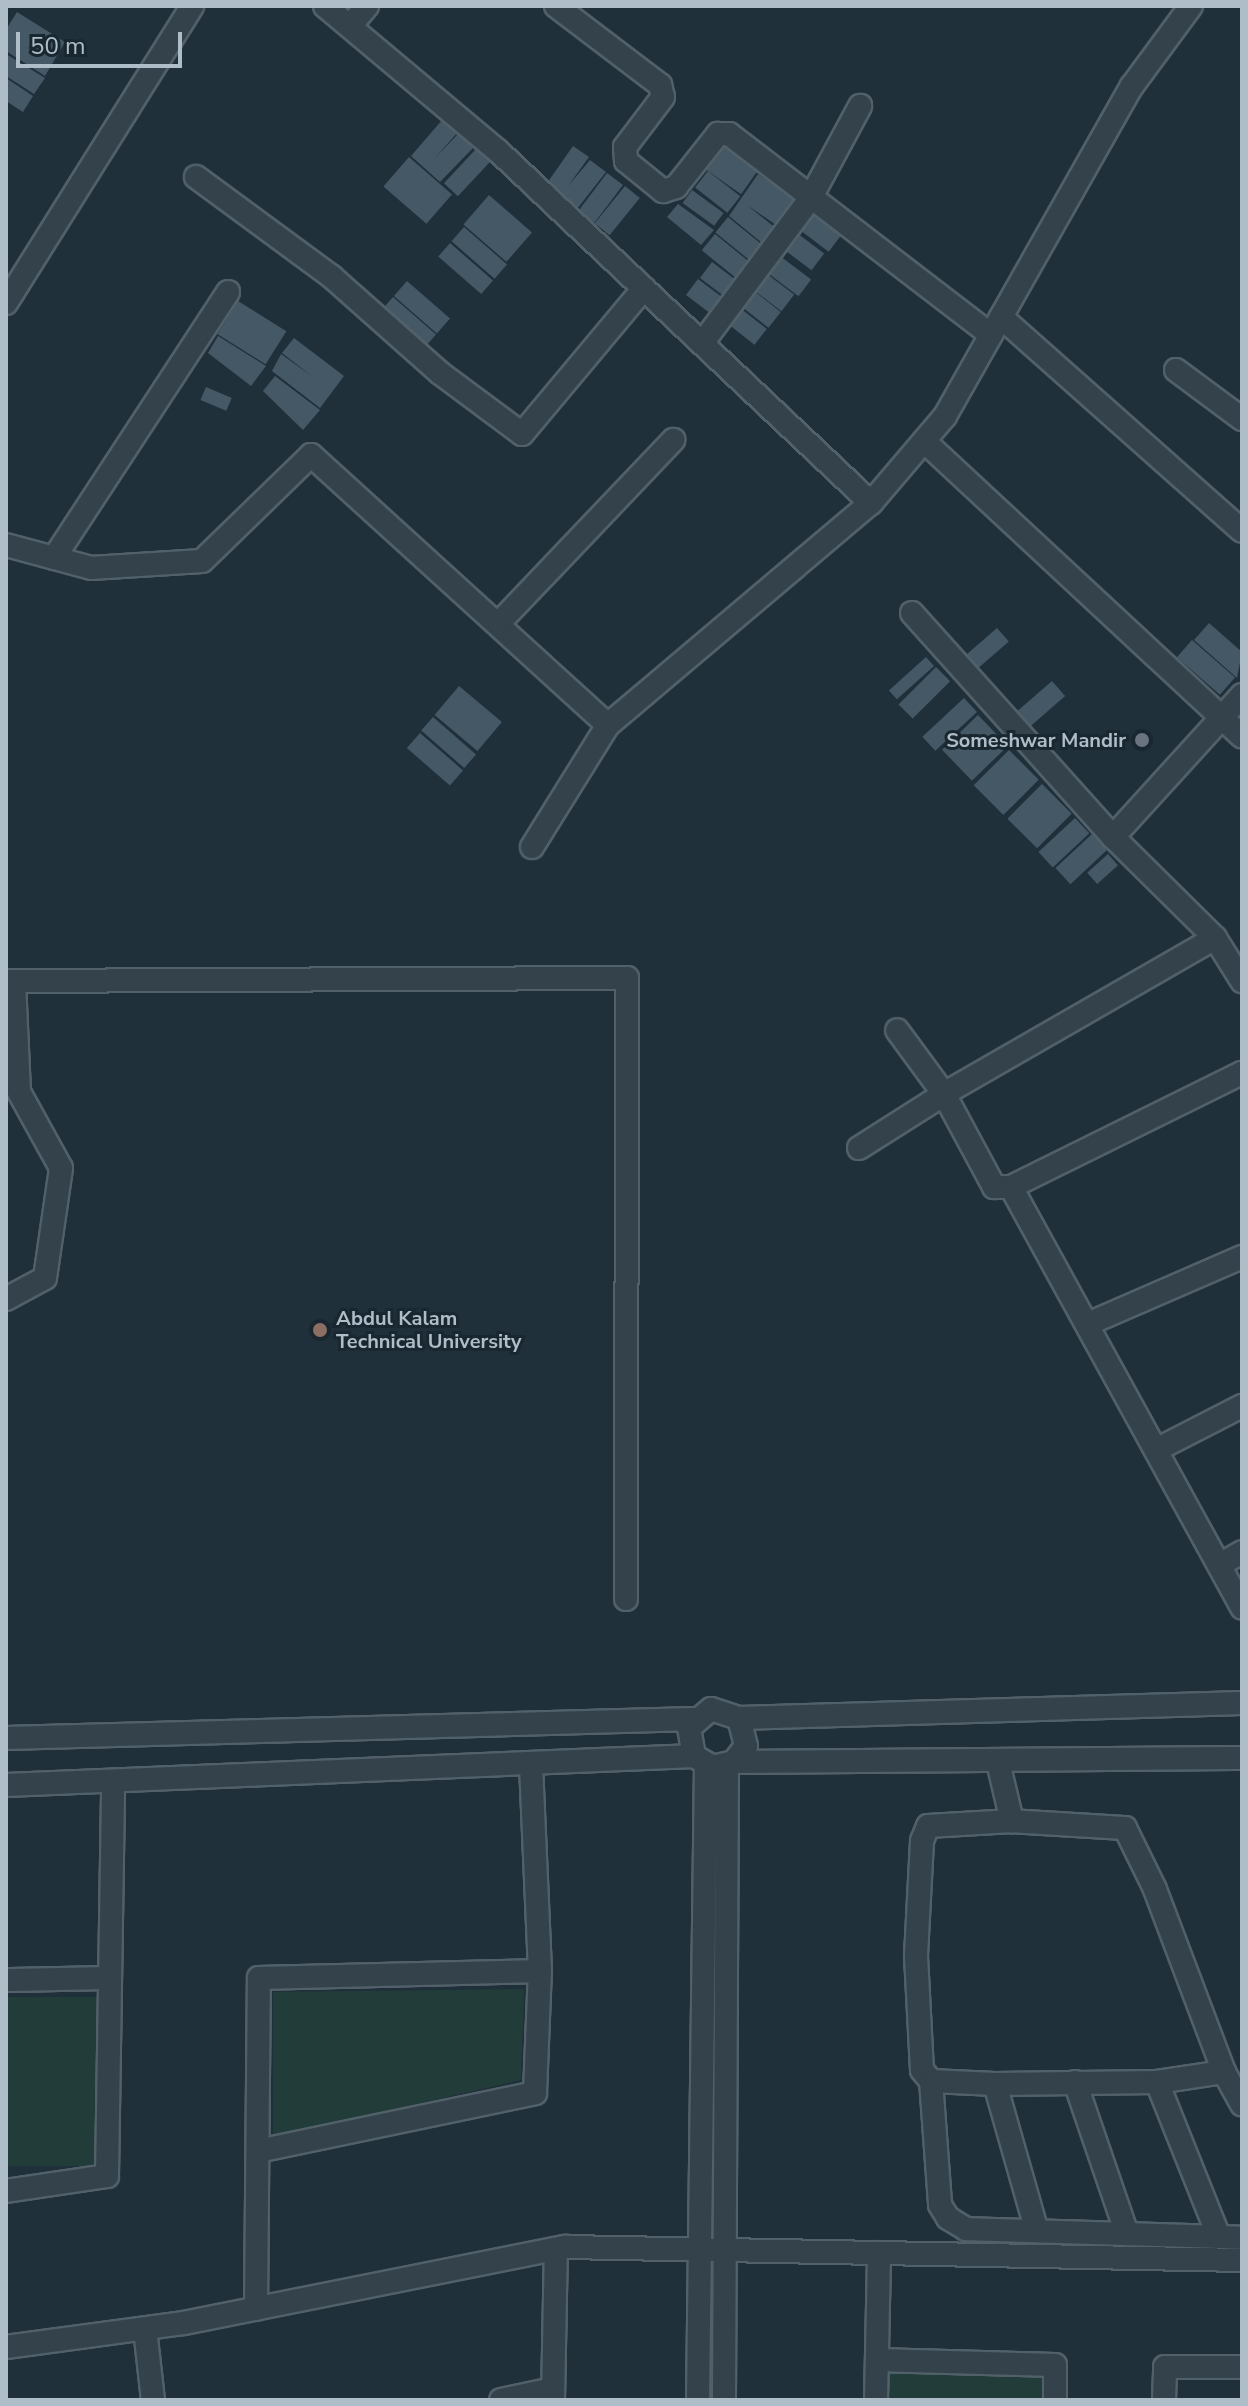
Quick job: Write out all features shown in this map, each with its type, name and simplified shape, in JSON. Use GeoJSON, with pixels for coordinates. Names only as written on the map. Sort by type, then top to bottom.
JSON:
{"type":"FeatureCollection","features":[{"type":"Feature","properties":{"kind":"street"},"geometry":{"type":"LineString","coordinates":[[6,303],[192,6]]}},
{"type":"Feature","properties":{"kind":"street"},"geometry":{"type":"LineString","coordinates":[[325,6],[351,25],[644,288],[871,503]]}},
{"type":"Feature","properties":{"kind":"street"},"geometry":{"type":"LineString","coordinates":[[351,25],[367,6]]}},
{"type":"Feature","properties":{"kind":"street"},"geometry":{"type":"LineString","coordinates":[[556,6],[660,85],[663,97],[625,147],[626,161],[663,191],[676,187],[718,134],[729,134],[810,199],[996,326],[1242,531]]}},
{"type":"Feature","properties":{"kind":"street"},"geometry":{"type":"LineString","coordinates":[[532,847],[608,725],[871,503],[945,416],[1132,86],[1191,6]]}},
{"type":"Feature","properties":{"kind":"street"},"geometry":{"type":"LineString","coordinates":[[703,342],[810,199],[860,106]]}},
{"type":"Feature","properties":{"kind":"street"},"geometry":{"type":"LineString","coordinates":[[196,177],[332,277],[440,373],[522,434],[644,288]]}},
{"type":"Feature","properties":{"kind":"street"},"geometry":{"type":"LineString","coordinates":[[54,558],[228,292]]}},
{"type":"Feature","properties":{"kind":"street"},"geometry":{"type":"LineString","coordinates":[[1176,370],[1242,419]]}},
{"type":"Feature","properties":{"kind":"street"},"geometry":{"type":"LineString","coordinates":[[499,623],[673,440]]}},
{"type":"Feature","properties":{"kind":"street"},"geometry":{"type":"LineString","coordinates":[[924,441],[1242,736]]}},
{"type":"Feature","properties":{"kind":"street"},"geometry":{"type":"LineString","coordinates":[[6,545],[91,568],[202,561],[311,455],[608,725]]}},
{"type":"Feature","properties":{"kind":"street"},"geometry":{"type":"LineString","coordinates":[[912,613],[1113,837],[1215,938],[1242,981]]}},
{"type":"Feature","properties":{"kind":"street"},"geometry":{"type":"LineString","coordinates":[[1113,837],[1242,695]]}},
{"type":"Feature","properties":{"kind":"street"},"geometry":{"type":"LineString","coordinates":[[859,1148],[944,1094],[1215,938]]}},
{"type":"Feature","properties":{"kind":"street"},"geometry":{"type":"LineString","coordinates":[[6,1299],[45,1278],[61,1168],[19,1092],[10,981],[627,978],[626,1599]]}},
{"type":"Feature","properties":{"kind":"street"},"geometry":{"type":"LineString","coordinates":[[897,1030],[944,1094],[994,1187],[1011,1187],[1242,1073]]}},
{"type":"Feature","properties":{"kind":"street"},"geometry":{"type":"LineString","coordinates":[[1011,1187],[1090,1323],[1242,1608]]}},
{"type":"Feature","properties":{"kind":"street"},"geometry":{"type":"LineString","coordinates":[[1090,1323],[1242,1257]]}},
{"type":"Feature","properties":{"kind":"street"},"geometry":{"type":"LineString","coordinates":[[1156,1450],[1242,1406]]}},
{"type":"Feature","properties":{"kind":"street"},"geometry":{"type":"LineString","coordinates":[[1219,1565],[1242,1552]]}},
{"type":"Feature","properties":{"kind":"street"},"geometry":{"type":"LineString","coordinates":[[6,1738],[694,1719],[721,1708],[739,1718],[1242,1703]]}},
{"type":"Feature","properties":{"kind":"street"},"geometry":{"type":"LineString","coordinates":[[715,1762],[746,1746],[739,1718]]}},
{"type":"Feature","properties":{"kind":"street"},"geometry":{"type":"LineString","coordinates":[[694,1719],[687,1737],[715,1762],[727,2251],[724,2400]]}},
{"type":"Feature","properties":{"kind":"street"},"geometry":{"type":"LineString","coordinates":[[6,1785],[113,1784],[715,1762],[1242,1758]]}},
{"type":"Feature","properties":{"kind":"street"},"geometry":{"type":"LineString","coordinates":[[698,2400],[715,1762]]}},
{"type":"Feature","properties":{"kind":"street"},"geometry":{"type":"LineString","coordinates":[[998,1762],[1012,1821]]}},
{"type":"Feature","properties":{"kind":"street"},"geometry":{"type":"LineString","coordinates":[[258,2151],[535,2093],[540,1971],[531,1767]]}},
{"type":"Feature","properties":{"kind":"street"},"geometry":{"type":"LineString","coordinates":[[6,2191],[107,2176],[113,1784]]}},
{"type":"Feature","properties":{"kind":"street"},"geometry":{"type":"LineString","coordinates":[[1242,2104],[1224,2072],[1155,1889],[1125,1828],[1012,1821],[928,1826],[922,1841],[916,1956],[922,2070],[931,2081],[940,2205],[948,2218],[966,2229],[1242,2238]]}},
{"type":"Feature","properties":{"kind":"street"},"geometry":{"type":"LineString","coordinates":[[256,2309],[259,1978],[540,1971]]}},
{"type":"Feature","properties":{"kind":"street"},"geometry":{"type":"LineString","coordinates":[[6,1980],[110,1978]]}},
{"type":"Feature","properties":{"kind":"street"},"geometry":{"type":"LineString","coordinates":[[931,2081],[995,2084],[1157,2082],[1224,2072]]}},
{"type":"Feature","properties":{"kind":"street"},"geometry":{"type":"LineString","coordinates":[[1075,2082],[1127,2234]]}},
{"type":"Feature","properties":{"kind":"street"},"geometry":{"type":"LineString","coordinates":[[1157,2082],[1219,2237]]}},
{"type":"Feature","properties":{"kind":"street"},"geometry":{"type":"LineString","coordinates":[[995,2084],[1037,2231]]}},
{"type":"Feature","properties":{"kind":"street"},"geometry":{"type":"LineString","coordinates":[[501,2400],[553,2394],[556,2249]]}},
{"type":"Feature","properties":{"kind":"street"},"geometry":{"type":"LineString","coordinates":[[6,2347],[145,2329],[556,2249],[1242,2260]]}},
{"type":"Feature","properties":{"kind":"street"},"geometry":{"type":"LineString","coordinates":[[876,2400],[879,2253]]}},
{"type":"Feature","properties":{"kind":"street"},"geometry":{"type":"LineString","coordinates":[[145,2329],[153,2400]]}},
{"type":"Feature","properties":{"kind":"street"},"geometry":{"type":"LineString","coordinates":[[877,2360],[1055,2365],[1055,2400]]}},
{"type":"Feature","properties":{"kind":"street"},"geometry":{"type":"LineString","coordinates":[[1164,2400],[1165,2367],[1242,2367]]}},
{"type":"Feature","properties":{"kind":"green space"},"geometry":{"type":"Polygon","coordinates":[[[524,1989],[521,2080],[273,2137],[273,1992],[524,1989]]]}},
{"type":"Feature","properties":{"kind":"green space"},"geometry":{"type":"Polygon","coordinates":[[[6,1997],[97,1997],[97,2166],[6,2166],[6,1997]]]}},
{"type":"Feature","properties":{"kind":"green space"},"geometry":{"type":"Polygon","coordinates":[[[885,2370],[1043,2373],[1043,2400],[884,2400],[885,2370]]]}},
{"type":"Feature","properties":{"kind":"building"},"geometry":{"type":"Polygon","coordinates":[[[17,12],[65,42],[45,76],[6,51],[7,28],[17,12]]]}},
{"type":"Feature","properties":{"kind":"building"},"geometry":{"type":"Polygon","coordinates":[[[6,54],[45,78],[34,94],[6,76],[6,54]]]}},
{"type":"Feature","properties":{"kind":"building"},"geometry":{"type":"Polygon","coordinates":[[[6,78],[33,96],[23,112],[6,101],[6,78]]]}},
{"type":"Feature","properties":{"kind":"building"},"geometry":{"type":"Polygon","coordinates":[[[443,119],[458,132],[433,160],[458,134],[473,148],[440,182],[411,156],[443,119]]]}},
{"type":"Feature","properties":{"kind":"building"},"geometry":{"type":"Polygon","coordinates":[[[721,141],[760,168],[741,194],[703,167],[721,141]]]}},
{"type":"Feature","properties":{"kind":"building"},"geometry":{"type":"Polygon","coordinates":[[[573,146],[589,157],[568,186],[590,160],[606,172],[577,209],[545,186],[573,146]]]}},
{"type":"Feature","properties":{"kind":"building"},"geometry":{"type":"Polygon","coordinates":[[[476,149],[490,162],[458,196],[444,183],[476,149]]]}},
{"type":"Feature","properties":{"kind":"building"},"geometry":{"type":"Polygon","coordinates":[[[409,157],[452,194],[426,224],[383,186],[409,157]]]}},
{"type":"Feature","properties":{"kind":"building"},"geometry":{"type":"Polygon","coordinates":[[[708,171],[740,196],[727,213],[695,188],[708,171]]]}},
{"type":"Feature","properties":{"kind":"building"},"geometry":{"type":"Polygon","coordinates":[[[607,173],[623,185],[595,223],[579,211],[607,173]]]}},
{"type":"Feature","properties":{"kind":"building"},"geometry":{"type":"Polygon","coordinates":[[[758,174],[797,201],[779,227],[747,205],[778,230],[766,246],[729,216],[758,174]]]}},
{"type":"Feature","properties":{"kind":"building"},"geometry":{"type":"Polygon","coordinates":[[[625,186],[640,198],[610,235],[595,223],[625,186]]]}},
{"type":"Feature","properties":{"kind":"building"},"geometry":{"type":"Polygon","coordinates":[[[692,190],[724,213],[714,226],[683,203],[692,190]]]}},
{"type":"Feature","properties":{"kind":"building"},"geometry":{"type":"Polygon","coordinates":[[[489,195],[532,232],[506,262],[463,224],[489,195]]]}},
{"type":"Feature","properties":{"kind":"building"},"geometry":{"type":"Polygon","coordinates":[[[678,204],[714,230],[701,245],[667,217],[678,204]]]}},
{"type":"Feature","properties":{"kind":"building"},"geometry":{"type":"Polygon","coordinates":[[[808,211],[841,236],[829,252],[796,227],[808,211]]]}},
{"type":"Feature","properties":{"kind":"building"},"geometry":{"type":"Polygon","coordinates":[[[728,217],[765,247],[753,263],[715,233],[728,217]]]}},
{"type":"Feature","properties":{"kind":"building"},"geometry":{"type":"Polygon","coordinates":[[[464,227],[507,264],[495,279],[452,241],[464,227]]]}},
{"type":"Feature","properties":{"kind":"building"},"geometry":{"type":"Polygon","coordinates":[[[793,230],[824,253],[812,270],[780,247],[793,230]]]}},
{"type":"Feature","properties":{"kind":"building"},"geometry":{"type":"Polygon","coordinates":[[[715,234],[752,264],[739,281],[702,250],[715,234]]]}},
{"type":"Feature","properties":{"kind":"building"},"geometry":{"type":"Polygon","coordinates":[[[450,243],[493,280],[481,294],[438,257],[450,243]]]}},
{"type":"Feature","properties":{"kind":"building"},"geometry":{"type":"Polygon","coordinates":[[[780,256],[811,279],[799,296],[767,273],[780,256]]]}},
{"type":"Feature","properties":{"kind":"building"},"geometry":{"type":"Polygon","coordinates":[[[712,262],[739,282],[727,298],[700,278],[712,262]]]}},
{"type":"Feature","properties":{"kind":"building"},"geometry":{"type":"Polygon","coordinates":[[[767,274],[794,294],[782,311],[754,291],[767,274]]]}},
{"type":"Feature","properties":{"kind":"building"},"geometry":{"type":"Polygon","coordinates":[[[698,279],[725,299],[713,315],[686,295],[698,279]]]}},
{"type":"Feature","properties":{"kind":"building"},"geometry":{"type":"Polygon","coordinates":[[[407,281],[450,318],[437,333],[394,296],[407,281]]]}},
{"type":"Feature","properties":{"kind":"building"},"geometry":{"type":"Polygon","coordinates":[[[754,291],[781,312],[768,328],[742,307],[754,291]]]}},
{"type":"Feature","properties":{"kind":"building"},"geometry":{"type":"Polygon","coordinates":[[[393,297],[436,334],[424,348],[381,311],[393,297]]]}},
{"type":"Feature","properties":{"kind":"building"},"geometry":{"type":"Polygon","coordinates":[[[238,301],[286,331],[266,364],[217,334],[238,301]]]}},
{"type":"Feature","properties":{"kind":"building"},"geometry":{"type":"Polygon","coordinates":[[[740,308],[767,329],[754,345],[728,324],[740,308]]]}},
{"type":"Feature","properties":{"kind":"building"},"geometry":{"type":"Polygon","coordinates":[[[218,336],[266,366],[251,386],[208,353],[218,336]]]}},
{"type":"Feature","properties":{"kind":"building"},"geometry":{"type":"Polygon","coordinates":[[[294,338],[344,376],[320,408],[272,371],[281,354],[313,377],[282,353],[294,338]]]}},
{"type":"Feature","properties":{"kind":"building"},"geometry":{"type":"Polygon","coordinates":[[[275,376],[320,410],[303,430],[263,391],[275,376]]]}},
{"type":"Feature","properties":{"kind":"building"},"geometry":{"type":"Polygon","coordinates":[[[206,387],[232,398],[226,411],[201,400],[206,387]]]}},
{"type":"Feature","properties":{"kind":"building"},"geometry":{"type":"Polygon","coordinates":[[[1209,623],[1242,652],[1237,678],[1194,640],[1209,623]]]}},
{"type":"Feature","properties":{"kind":"building"},"geometry":{"type":"Polygon","coordinates":[[[997,628],[1009,642],[973,673],[961,659],[997,628]]]}},
{"type":"Feature","properties":{"kind":"building"},"geometry":{"type":"Polygon","coordinates":[[[1192,640],[1235,677],[1220,695],[1177,657],[1192,640]]]}},
{"type":"Feature","properties":{"kind":"building"},"geometry":{"type":"Polygon","coordinates":[[[926,657],[934,666],[897,699],[889,690],[926,657]]]}},
{"type":"Feature","properties":{"kind":"building"},"geometry":{"type":"Polygon","coordinates":[[[936,667],[950,681],[913,719],[899,704],[936,667]]]}},
{"type":"Feature","properties":{"kind":"building"},"geometry":{"type":"Polygon","coordinates":[[[1052,681],[1065,696],[1028,728],[1015,713],[1052,681]]]}},
{"type":"Feature","properties":{"kind":"building"},"geometry":{"type":"Polygon","coordinates":[[[459,686],[502,722],[477,751],[435,715],[459,686]]]}},
{"type":"Feature","properties":{"kind":"building"},"geometry":{"type":"Polygon","coordinates":[[[964,698],[977,712],[935,751],[922,737],[964,698]]]}},
{"type":"Feature","properties":{"kind":"building"},"geometry":{"type":"Polygon","coordinates":[[[978,715],[1008,746],[972,781],[942,750],[978,715]]]}},
{"type":"Feature","properties":{"kind":"building"},"geometry":{"type":"Polygon","coordinates":[[[433,717],[476,754],[464,768],[421,731],[433,717]]]}},
{"type":"Feature","properties":{"kind":"building"},"geometry":{"type":"Polygon","coordinates":[[[420,733],[463,770],[450,785],[407,748],[420,733]]]}},
{"type":"Feature","properties":{"kind":"building"},"geometry":{"type":"Polygon","coordinates":[[[1009,750],[1039,780],[1003,815],[974,785],[1009,750]]]}},
{"type":"Feature","properties":{"kind":"building"},"geometry":{"type":"Polygon","coordinates":[[[1042,784],[1072,814],[1037,848],[1007,819],[1042,784]]]}},
{"type":"Feature","properties":{"kind":"building"},"geometry":{"type":"Polygon","coordinates":[[[1075,818],[1089,833],[1053,867],[1038,852],[1075,818]]]}},
{"type":"Feature","properties":{"kind":"building"},"geometry":{"type":"Polygon","coordinates":[[[1092,834],[1107,850],[1070,884],[1055,868],[1092,834]]]}},
{"type":"Feature","properties":{"kind":"building"},"geometry":{"type":"Polygon","coordinates":[[[1108,854],[1118,865],[1097,884],[1087,873],[1108,854]]]}},
{"type":"Feature","properties":{"kind":"place","name":"Someshwar Mandir"},"geometry":{"type":"Point","coordinates":[1142,740]}},
{"type":"Feature","properties":{"kind":"place","name":"Abdul Kalam Technical University"},"geometry":{"type":"Point","coordinates":[320,1330]}}]}
